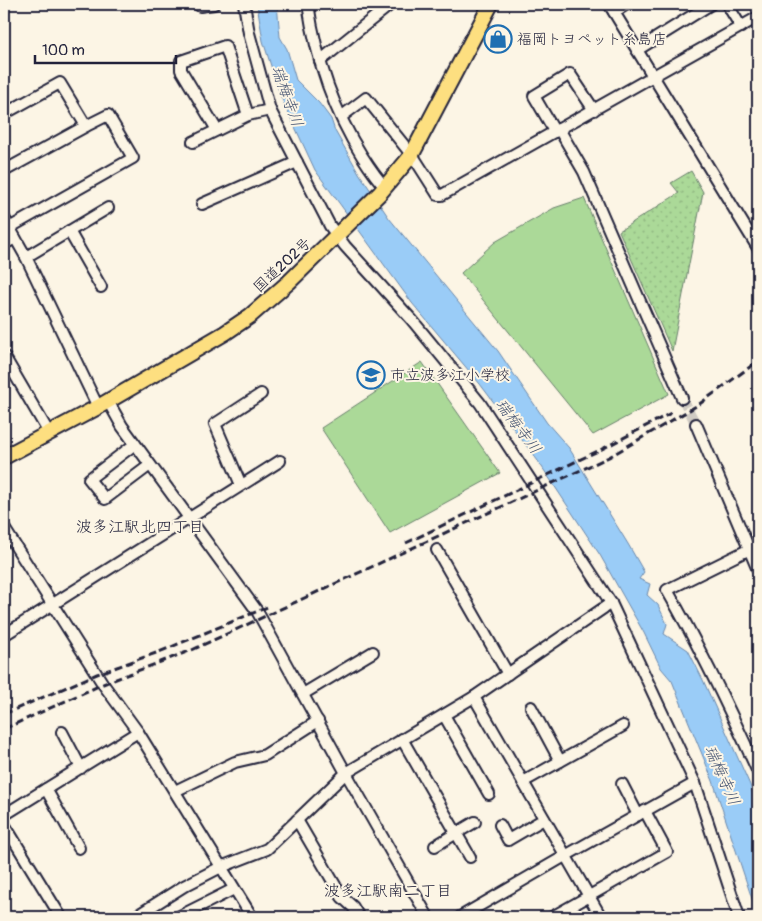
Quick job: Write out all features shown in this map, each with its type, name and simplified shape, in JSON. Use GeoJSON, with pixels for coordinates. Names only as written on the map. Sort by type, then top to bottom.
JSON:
{"type":"FeatureCollection","features":[{"type":"Feature","properties":{"kind":"highway","name":"国道202号"},"geometry":{"type":"LineString","coordinates":[[4,457],[103,404],[225,333],[250,316],[289,282],[382,190],[411,156],[491,4]]}},
{"type":"Feature","properties":{"kind":"street"},"geometry":{"type":"LineString","coordinates":[[200,6],[214,4]]}},
{"type":"Feature","properties":{"kind":"street"},"geometry":{"type":"LineString","coordinates":[[244,4],[249,34],[270,110],[330,226],[343,230],[345,246],[412,320],[480,403],[611,603],[695,783],[739,917]]}},
{"type":"Feature","properties":{"kind":"street"},"geometry":{"type":"LineString","coordinates":[[308,4],[312,32],[327,86],[353,141],[382,190]]}},
{"type":"Feature","properties":{"kind":"street"},"geometry":{"type":"LineString","coordinates":[[320,61],[391,4]]}},
{"type":"Feature","properties":{"kind":"street"},"geometry":{"type":"LineString","coordinates":[[627,4],[611,8],[758,248]]}},
{"type":"Feature","properties":{"kind":"street"},"geometry":{"type":"LineString","coordinates":[[637,50],[711,4]]}},
{"type":"Feature","properties":{"kind":"street"},"geometry":{"type":"LineString","coordinates":[[727,4],[741,26]]}},
{"type":"Feature","properties":{"kind":"street"},"geometry":{"type":"LineString","coordinates":[[341,116],[366,98],[415,160],[438,195],[442,195],[758,17]]}},
{"type":"Feature","properties":{"kind":"street"},"geometry":{"type":"LineString","coordinates":[[217,130],[181,70],[182,61],[226,46],[248,115]]}},
{"type":"Feature","properties":{"kind":"street"},"geometry":{"type":"LineString","coordinates":[[594,110],[570,74],[534,96],[584,172],[682,398]]}},
{"type":"Feature","properties":{"kind":"street"},"geometry":{"type":"LineString","coordinates":[[4,114],[60,83],[86,126]]}},
{"type":"Feature","properties":{"kind":"street"},"geometry":{"type":"LineString","coordinates":[[193,142],[248,115],[270,110]]}},
{"type":"Feature","properties":{"kind":"street"},"geometry":{"type":"LineString","coordinates":[[4,171],[108,115],[133,158],[9,228]]}},
{"type":"Feature","properties":{"kind":"street"},"geometry":{"type":"LineString","coordinates":[[202,204],[296,162]]}},
{"type":"Feature","properties":{"kind":"street"},"geometry":{"type":"LineString","coordinates":[[26,256],[108,208]]}},
{"type":"Feature","properties":{"kind":"street"},"geometry":{"type":"LineString","coordinates":[[4,218],[26,256],[103,404],[122,426],[254,607],[428,917]]}},
{"type":"Feature","properties":{"kind":"street"},"geometry":{"type":"LineString","coordinates":[[69,231],[101,287]]}},
{"type":"Feature","properties":{"kind":"street"},"geometry":{"type":"LineString","coordinates":[[4,244],[14,238]]}},
{"type":"Feature","properties":{"kind":"street"},"geometry":{"type":"LineString","coordinates":[[4,356],[49,433]]}},
{"type":"Feature","properties":{"kind":"street"},"geometry":{"type":"LineString","coordinates":[[241,485],[215,424],[262,394]]}},
{"type":"Feature","properties":{"kind":"street"},"geometry":{"type":"LineString","coordinates":[[696,424],[754,547],[758,570]]}},
{"type":"Feature","properties":{"kind":"street"},"geometry":{"type":"LineString","coordinates":[[135,444],[89,479],[105,499],[150,464]]}},
{"type":"Feature","properties":{"kind":"street"},"geometry":{"type":"LineString","coordinates":[[4,635],[280,461]]}},
{"type":"Feature","properties":{"kind":"street"},"geometry":{"type":"LineString","coordinates":[[4,528],[103,684],[138,732],[252,917]]}},
{"type":"Feature","properties":{"kind":"street"},"geometry":{"type":"LineString","coordinates":[[754,547],[667,590],[710,670],[758,772]]}},
{"type":"Feature","properties":{"kind":"street"},"geometry":{"type":"LineString","coordinates":[[436,550],[508,674]]}},
{"type":"Feature","properties":{"kind":"street"},"geometry":{"type":"LineString","coordinates":[[135,917],[184,886],[221,867],[267,849],[346,773],[474,697],[611,603]]}},
{"type":"Feature","properties":{"kind":"street"},"geometry":{"type":"LineString","coordinates":[[303,694],[373,652]]}},
{"type":"Feature","properties":{"kind":"street"},"geometry":{"type":"LineString","coordinates":[[474,697],[600,917]]}},
{"type":"Feature","properties":{"kind":"street"},"geometry":{"type":"LineString","coordinates":[[531,707],[560,761]]}},
{"type":"Feature","properties":{"kind":"street"},"geometry":{"type":"LineString","coordinates":[[444,715],[489,794]]}},
{"type":"Feature","properties":{"kind":"street"},"geometry":{"type":"LineString","coordinates":[[175,791],[235,762],[265,755],[318,721]]}},
{"type":"Feature","properties":{"kind":"street"},"geometry":{"type":"LineString","coordinates":[[523,782],[623,726]]}},
{"type":"Feature","properties":{"kind":"street"},"geometry":{"type":"LineString","coordinates":[[62,732],[81,768]]}},
{"type":"Feature","properties":{"kind":"street"},"geometry":{"type":"LineString","coordinates":[[4,815],[138,732]]}},
{"type":"Feature","properties":{"kind":"street"},"geometry":{"type":"LineString","coordinates":[[402,739],[470,857]]}},
{"type":"Feature","properties":{"kind":"street"},"geometry":{"type":"LineString","coordinates":[[460,917],[695,783]]}},
{"type":"Feature","properties":{"kind":"street"},"geometry":{"type":"LineString","coordinates":[[552,917],[667,852],[622,784]]}},
{"type":"Feature","properties":{"kind":"street"},"geometry":{"type":"LineString","coordinates":[[46,789],[79,848]]}},
{"type":"Feature","properties":{"kind":"street"},"geometry":{"type":"LineString","coordinates":[[297,820],[342,897],[353,906],[359,917]]}},
{"type":"Feature","properties":{"kind":"street"},"geometry":{"type":"LineString","coordinates":[[500,825],[508,840],[544,820]]}},
{"type":"Feature","properties":{"kind":"street"},"geometry":{"type":"LineString","coordinates":[[435,846],[475,822]]}},
{"type":"Feature","properties":{"kind":"street"},"geometry":{"type":"LineString","coordinates":[[4,824],[61,917]]}},
{"type":"Feature","properties":{"kind":"street"},"geometry":{"type":"LineString","coordinates":[[178,917],[234,889]]}},
{"type":"Feature","properties":{"kind":"green space"},"geometry":{"type":"Polygon","coordinates":[[[691,171],[703,192],[672,351],[619,231],[679,193],[671,183],[691,171]]]}},
{"type":"Feature","properties":{"kind":"green space"},"geometry":{"type":"Polygon","coordinates":[[[584,198],[669,394],[593,435],[461,273],[495,242],[554,208],[584,198]]]}},
{"type":"Feature","properties":{"kind":"green space"},"geometry":{"type":"Polygon","coordinates":[[[422,362],[500,473],[390,533],[321,428],[422,362]]]}},
{"type":"Feature","properties":{"kind":"water","name":"瑞梅寺川"},"geometry":{"type":"Polygon","coordinates":[[[257,4],[277,4],[280,37],[287,49],[296,80],[319,103],[331,119],[335,131],[359,173],[389,218],[498,351],[547,423],[569,448],[644,572],[639,579],[650,584],[647,595],[658,605],[667,624],[664,634],[688,650],[750,785],[758,811],[758,917],[713,781],[672,681],[661,668],[644,633],[600,555],[538,461],[480,384],[412,303],[315,170],[281,97],[263,41],[257,4]]]}},
{"type":"Feature","properties":{"kind":"tunnel"},"geometry":{"type":"LineString","coordinates":[[682,398],[696,424]]}},
{"type":"Feature","properties":{"kind":"railway"},"geometry":{"type":"LineString","coordinates":[[4,729],[103,684],[192,650],[609,457],[698,405],[758,361]]}},
{"type":"Feature","properties":{"kind":"railway"},"geometry":{"type":"LineString","coordinates":[[406,543],[604,448],[671,413]]}},
{"type":"Feature","properties":{"kind":"railway"},"geometry":{"type":"LineString","coordinates":[[4,714],[97,674],[159,652],[270,606]]}},
{"type":"Feature","properties":{"kind":"place","name":"福岡トヨペット糸島店"},"geometry":{"type":"Point","coordinates":[498,39]}},
{"type":"Feature","properties":{"kind":"place","name":"市立波多江小学校"},"geometry":{"type":"Point","coordinates":[371,375]}},
{"type":"Feature","properties":{"kind":"district","name":"波多江駅北四丁目"},"geometry":{"type":"Point","coordinates":[140,526]}},
{"type":"Feature","properties":{"kind":"district","name":"波多江駅南二丁目"},"geometry":{"type":"Point","coordinates":[388,890]}}]}
